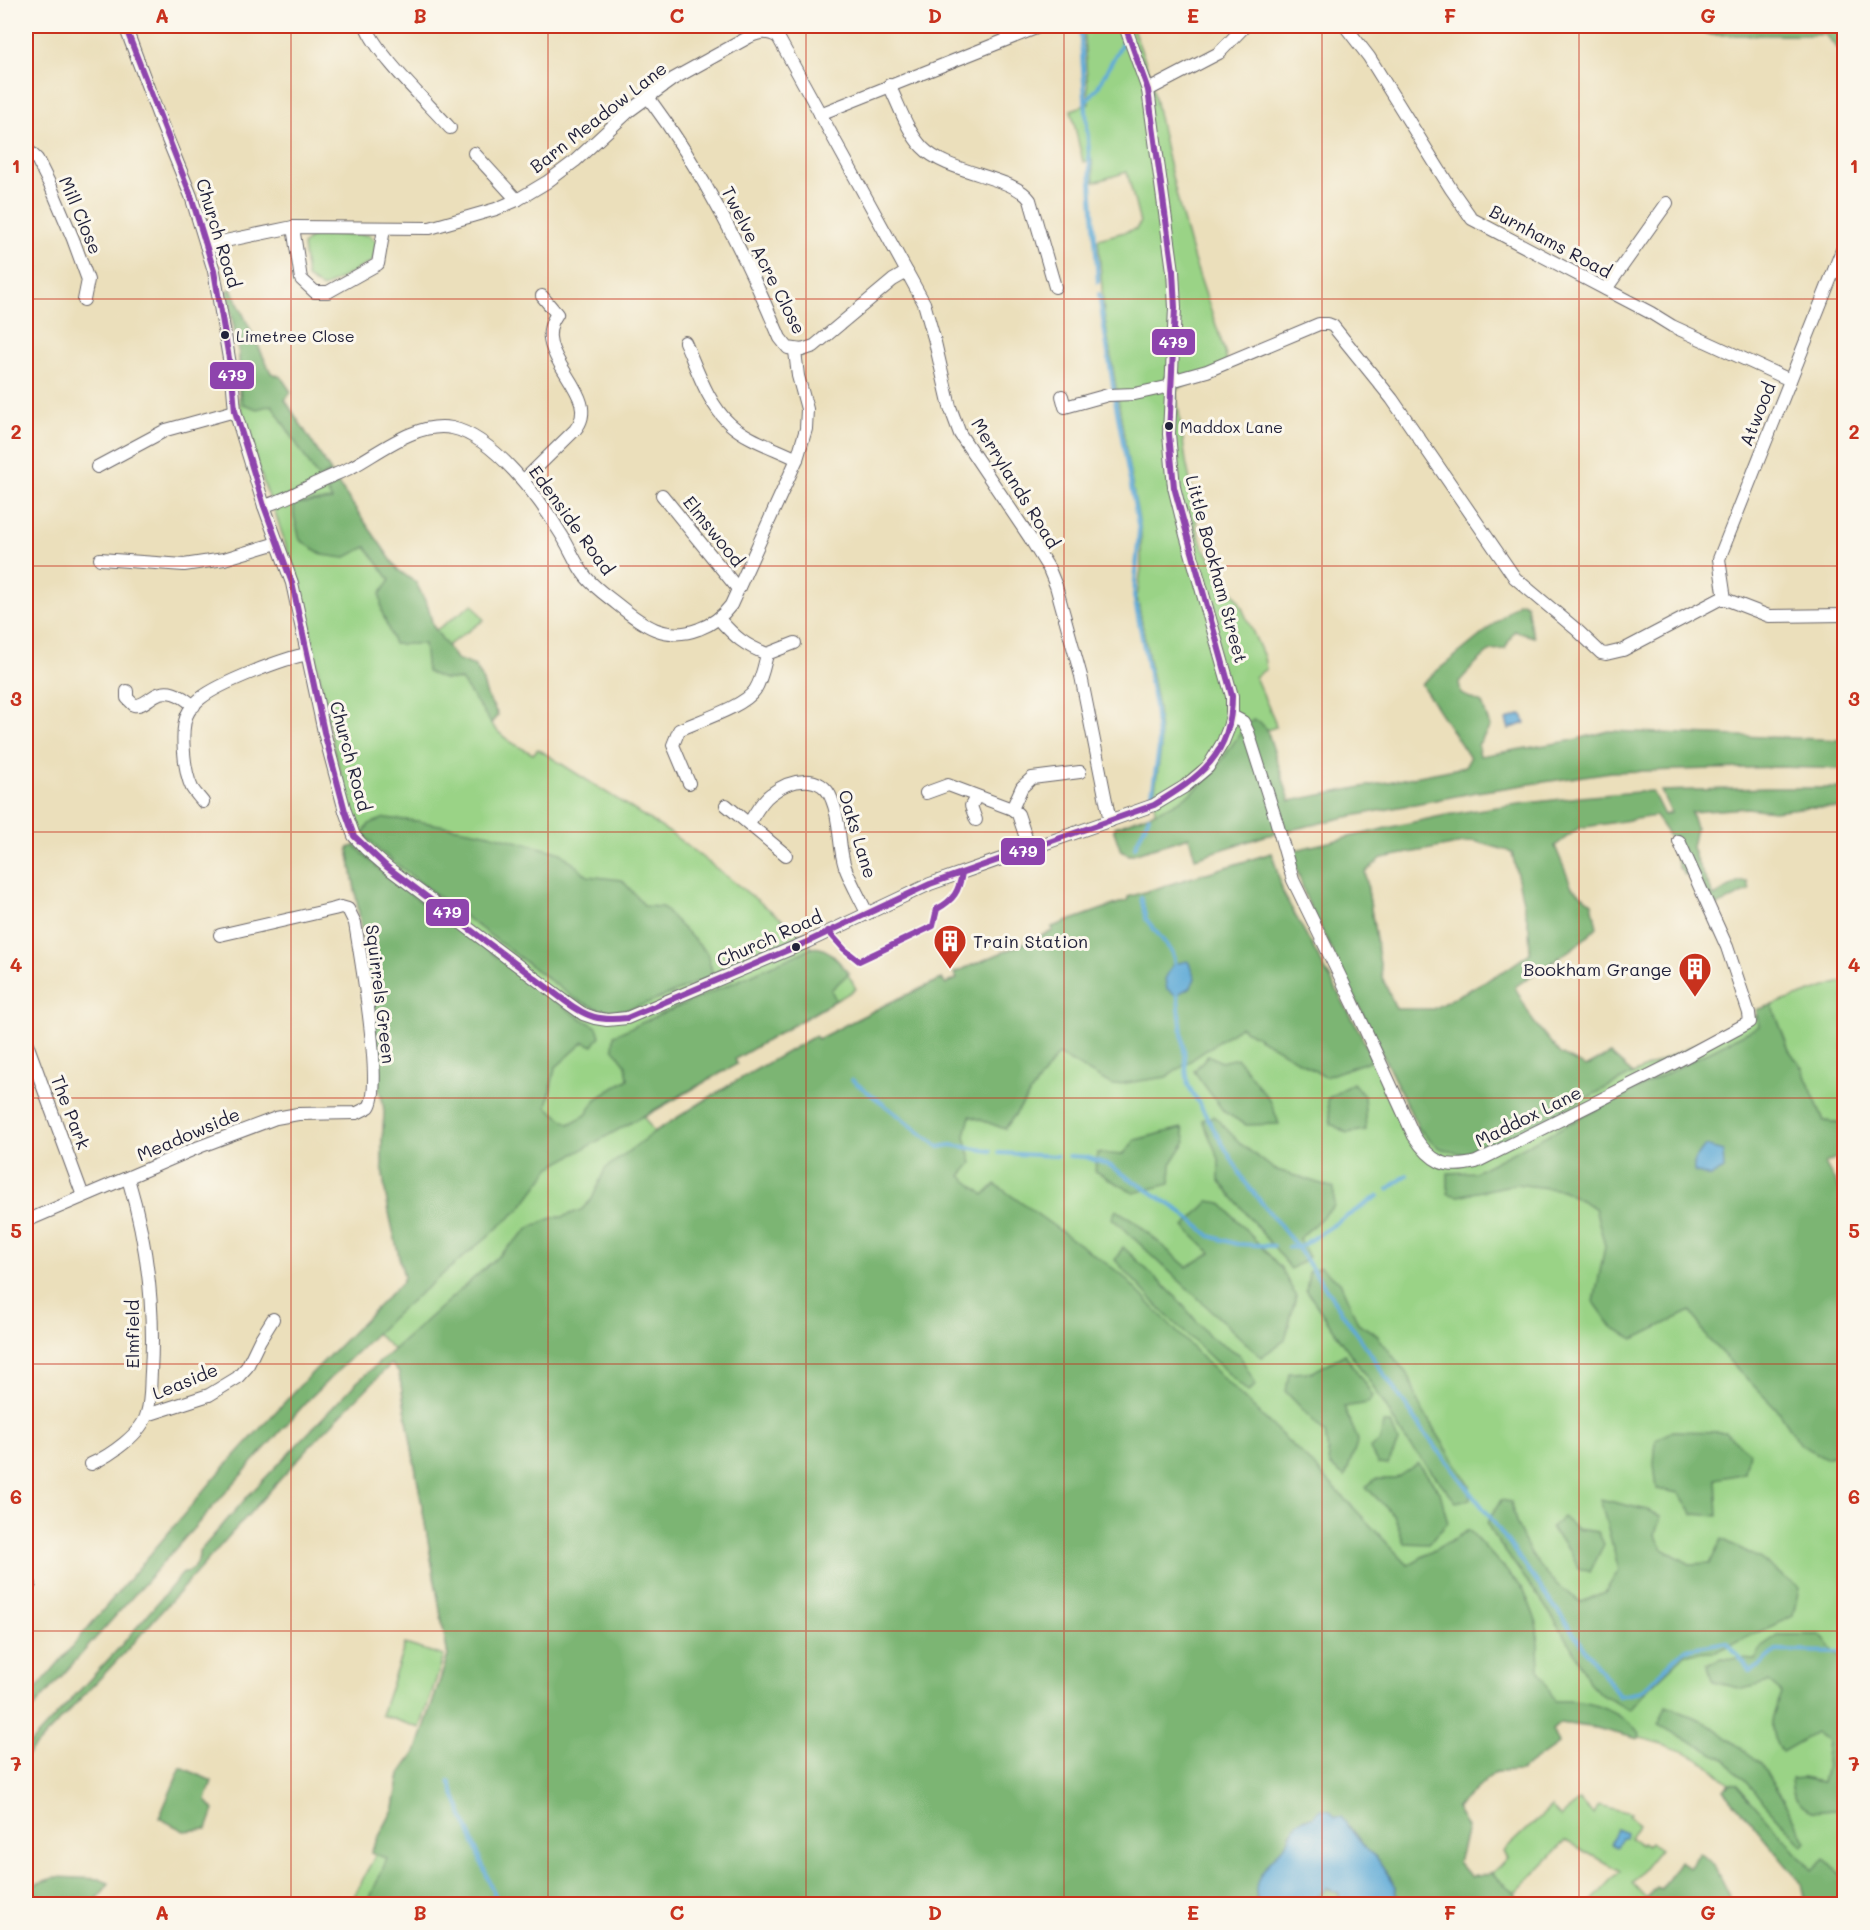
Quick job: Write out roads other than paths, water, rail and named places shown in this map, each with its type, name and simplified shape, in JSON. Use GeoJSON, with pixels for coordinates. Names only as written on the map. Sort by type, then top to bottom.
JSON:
{"type":"FeatureCollection","features":[{"type":"Feature","properties":{"kind":"street","name":"Church Road"},"geometry":{"type":"LineString","coordinates":[[126,26],[191,196],[206,245],[220,300],[235,411],[264,506],[291,583],[334,774],[354,836],[387,867],[583,1014],[607,1020],[627,1018],[807,942],[930,884],[1154,805],[1184,787]]}},
{"type":"Feature","properties":{"kind":"street"},"geometry":{"type":"LineString","coordinates":[[366,26],[370,35],[402,75],[450,128]]}},
{"type":"Feature","properties":{"kind":"street"},"geometry":{"type":"LineString","coordinates":[[820,114],[1041,26]]}},
{"type":"Feature","properties":{"kind":"street","name":"Little Bookham Street"},"geometry":{"type":"LineString","coordinates":[[1125,26],[1148,90],[1175,290],[1169,399],[1169,434],[1174,488],[1230,688],[1232,716],[1223,742],[1215,758],[1200,775],[1184,787]]}},
{"type":"Feature","properties":{"kind":"street"},"geometry":{"type":"LineString","coordinates":[[1148,90],[1219,53],[1245,26]]}},
{"type":"Feature","properties":{"kind":"street","name":"Burnhams Road"},"geometry":{"type":"LineString","coordinates":[[1346,26],[1369,57],[1472,219],[1672,326],[1790,380]]}},
{"type":"Feature","properties":{"kind":"street","name":"Barn Meadow Lane"},"geometry":{"type":"LineString","coordinates":[[206,245],[293,226],[430,228],[517,200],[547,182],[629,111],[673,79],[708,58],[759,33],[770,32],[778,38],[820,114]]}},
{"type":"Feature","properties":{"kind":"street"},"geometry":{"type":"LineString","coordinates":[[889,85],[914,137],[928,153],[943,162],[1014,187],[1026,194],[1030,200],[1055,287]]}},
{"type":"Feature","properties":{"kind":"street","name":"Twelve Acre Close"},"geometry":{"type":"LineString","coordinates":[[648,97],[677,139],[723,216],[741,250],[783,344],[795,351],[808,349],[822,341],[893,280],[907,272]]}},
{"type":"Feature","properties":{"kind":"street","name":"Merrylands Road"},"geometry":{"type":"LineString","coordinates":[[820,114],[924,303],[950,407],[960,434],[1030,538],[1049,569],[1056,586],[1081,676],[1110,821]]}},
{"type":"Feature","properties":{"kind":"street","name":"Mill Close"},"geometry":{"type":"LineString","coordinates":[[26,148],[37,159],[73,239],[88,280],[84,300]]}},
{"type":"Feature","properties":{"kind":"street"},"geometry":{"type":"LineString","coordinates":[[474,153],[517,200]]}},
{"type":"Feature","properties":{"kind":"street"},"geometry":{"type":"LineString","coordinates":[[1606,289],[1667,203]]}},
{"type":"Feature","properties":{"kind":"street"},"geometry":{"type":"LineString","coordinates":[[293,226],[301,279],[315,292],[328,292],[378,264],[384,229]]}},
{"type":"Feature","properties":{"kind":"street","name":"Atwood"},"geometry":{"type":"LineString","coordinates":[[1725,599],[1719,559],[1845,245]]}},
{"type":"Feature","properties":{"kind":"street"},"geometry":{"type":"LineString","coordinates":[[524,480],[575,430],[583,416],[579,395],[561,366],[551,341],[551,325],[557,315],[542,296]]}},
{"type":"Feature","properties":{"kind":"street"},"geometry":{"type":"LineString","coordinates":[[1062,396],[1065,407],[1113,395],[1139,393],[1207,371],[1319,324],[1333,326],[1392,399],[1515,578],[1603,654],[1623,650],[1710,603],[1725,599],[1769,616],[1845,615]]}},
{"type":"Feature","properties":{"kind":"street"},"geometry":{"type":"LineString","coordinates":[[685,342],[711,398],[723,417],[742,433],[797,459]]}},
{"type":"Feature","properties":{"kind":"street"},"geometry":{"type":"LineString","coordinates":[[795,351],[796,369],[807,416],[806,429],[797,459],[731,605],[719,619],[746,646],[766,654],[795,643]]}},
{"type":"Feature","properties":{"kind":"street"},"geometry":{"type":"LineString","coordinates":[[97,467],[166,430],[235,411]]}},
{"type":"Feature","properties":{"kind":"street","name":"Edenside Road"},"geometry":{"type":"LineString","coordinates":[[264,506],[279,502],[404,438],[436,428],[452,428],[471,435],[524,480],[560,532],[586,577],[635,619],[654,629],[675,635],[698,630],[719,619]]}},
{"type":"Feature","properties":{"kind":"street","name":"Elmswood"},"geometry":{"type":"LineString","coordinates":[[662,495],[738,589]]}},
{"type":"Feature","properties":{"kind":"street"},"geometry":{"type":"LineString","coordinates":[[100,559],[184,565],[224,559],[277,543]]}},
{"type":"Feature","properties":{"kind":"street"},"geometry":{"type":"LineString","coordinates":[[203,802],[192,788],[185,768],[183,738],[187,713],[201,698],[230,682],[295,656],[308,654]]}},
{"type":"Feature","properties":{"kind":"street"},"geometry":{"type":"LineString","coordinates":[[689,783],[673,745],[680,730],[754,693],[762,677],[766,654]]}},
{"type":"Feature","properties":{"kind":"street"},"geometry":{"type":"LineString","coordinates":[[127,691],[127,698],[134,705],[140,705],[154,695],[165,692],[181,695],[194,706]]}},
{"type":"Feature","properties":{"kind":"street","name":"Maddox Lane"},"geometry":{"type":"LineString","coordinates":[[1232,716],[1245,725],[1290,870],[1414,1136],[1424,1151],[1434,1160],[1446,1164],[1461,1166],[1476,1162],[1670,1065],[1750,1022],[1727,947],[1680,841]]}},
{"type":"Feature","properties":{"kind":"street"},"geometry":{"type":"LineString","coordinates":[[1012,809],[1022,787],[1032,778],[1080,771]]}},
{"type":"Feature","properties":{"kind":"street","name":"Oaks Lane"},"geometry":{"type":"LineString","coordinates":[[748,823],[769,795],[793,782],[805,781],[823,786],[833,800],[840,850],[846,869],[867,913]]}},
{"type":"Feature","properties":{"kind":"street"},"geometry":{"type":"LineString","coordinates":[[926,793],[948,785],[1012,809],[1018,814],[1030,849]]}},
{"type":"Feature","properties":{"kind":"street"},"geometry":{"type":"LineString","coordinates":[[976,797],[971,806],[976,820]]}},
{"type":"Feature","properties":{"kind":"street"},"geometry":{"type":"LineString","coordinates":[[726,805],[786,855]]}},
{"type":"Feature","properties":{"kind":"street","name":"Squirrels Green"},"geometry":{"type":"LineString","coordinates":[[220,935],[334,909],[348,909],[355,924],[369,1019],[374,1097],[369,1107]]}},
{"type":"Feature","properties":{"kind":"street","name":"The Park"},"geometry":{"type":"LineString","coordinates":[[26,1041],[83,1196]]}},
{"type":"Feature","properties":{"kind":"street","name":"Meadowside"},"geometry":{"type":"LineString","coordinates":[[26,1221],[199,1147],[276,1118],[298,1114],[357,1113],[369,1107]]}},
{"type":"Feature","properties":{"kind":"street","name":"Elmfield"},"geometry":{"type":"LineString","coordinates":[[128,1178],[139,1215],[150,1287],[153,1339],[147,1415]]}},
{"type":"Feature","properties":{"kind":"street","name":"Leaside"},"geometry":{"type":"LineString","coordinates":[[147,1415],[209,1395],[237,1378],[247,1367],[273,1319]]}},
{"type":"Feature","properties":{"kind":"street"},"geometry":{"type":"LineString","coordinates":[[91,1464],[117,1450],[134,1433],[147,1415]]}},
{"type":"Feature","properties":{"kind":"water"},"geometry":{"type":"Polygon","coordinates":[[[1522,714],[1525,723],[1509,729],[1506,720],[1522,714]]]}},
{"type":"Feature","properties":{"kind":"water"},"geometry":{"type":"Polygon","coordinates":[[[1188,961],[1195,978],[1191,987],[1176,995],[1167,989],[1165,979],[1173,964],[1188,961]]]}},
{"type":"Feature","properties":{"kind":"water"},"geometry":{"type":"Polygon","coordinates":[[[1705,1146],[1723,1151],[1724,1169],[1710,1177],[1694,1172],[1694,1161],[1705,1146]]]}},
{"type":"Feature","properties":{"kind":"water"},"geometry":{"type":"Polygon","coordinates":[[[1321,1809],[1330,1811],[1335,1817],[1341,1817],[1366,1849],[1377,1858],[1394,1884],[1398,1904],[1340,1904],[1339,1893],[1326,1888],[1311,1904],[1259,1904],[1256,1887],[1263,1871],[1288,1839],[1297,1823],[1313,1817],[1321,1809]]]}},
{"type":"Feature","properties":{"kind":"water"},"geometry":{"type":"Polygon","coordinates":[[[1616,1829],[1626,1833],[1618,1847],[1611,1844],[1616,1829]]]}},
{"type":"Feature","properties":{"kind":"waterway"},"geometry":{"type":"LineString","coordinates":[[1080,26],[1098,282]]}},
{"type":"Feature","properties":{"kind":"waterway"},"geometry":{"type":"LineString","coordinates":[[1085,103],[1098,87],[1122,43]]}},
{"type":"Feature","properties":{"kind":"waterway"},"geometry":{"type":"LineString","coordinates":[[1099,294],[1116,406],[1139,530],[1134,596],[1155,706],[1159,748],[1152,794]]}},
{"type":"Feature","properties":{"kind":"waterway"},"geometry":{"type":"LineString","coordinates":[[1135,847],[1149,816]]}},
{"type":"Feature","properties":{"kind":"waterway"},"geometry":{"type":"LineString","coordinates":[[1141,898],[1146,919],[1173,953],[1175,968]]}},
{"type":"Feature","properties":{"kind":"waterway"},"geometry":{"type":"LineString","coordinates":[[1177,990],[1188,1085],[1245,1182],[1298,1248],[1424,1432],[1487,1513],[1619,1696],[1641,1692],[1685,1649],[1727,1642],[1750,1671],[1776,1651],[1844,1652]]}},
{"type":"Feature","properties":{"kind":"waterway"},"geometry":{"type":"LineString","coordinates":[[852,1080],[939,1147],[951,1145],[991,1151]]}},
{"type":"Feature","properties":{"kind":"waterway"},"geometry":{"type":"LineString","coordinates":[[999,1153],[1057,1156]]}},
{"type":"Feature","properties":{"kind":"waterway"},"geometry":{"type":"LineString","coordinates":[[1069,1156],[1086,1157],[1109,1165],[1180,1211],[1210,1236],[1237,1244],[1274,1246]]}},
{"type":"Feature","properties":{"kind":"waterway"},"geometry":{"type":"LineString","coordinates":[[1388,1189],[1407,1175]]}},
{"type":"Feature","properties":{"kind":"waterway"},"geometry":{"type":"LineString","coordinates":[[1288,1247],[1298,1248],[1378,1196]]}},
{"type":"Feature","properties":{"kind":"waterway"},"geometry":{"type":"LineString","coordinates":[[449,1781],[498,1904]]}},
{"type":"Feature","properties":{"kind":"place","name":"Limetree Close"},"geometry":{"type":"Point","coordinates":[225,335]}},
{"type":"Feature","properties":{"kind":"place","name":"Maddox Lane"},"geometry":{"type":"Point","coordinates":[1169,426]}},
{"type":"Feature","properties":{"kind":"place","name":"Train Station"},"geometry":{"type":"Point","coordinates":[950,970]}},
{"type":"Feature","properties":{"kind":"place","name":"Bookham Grange"},"geometry":{"type":"Point","coordinates":[1695,998]}}]}
